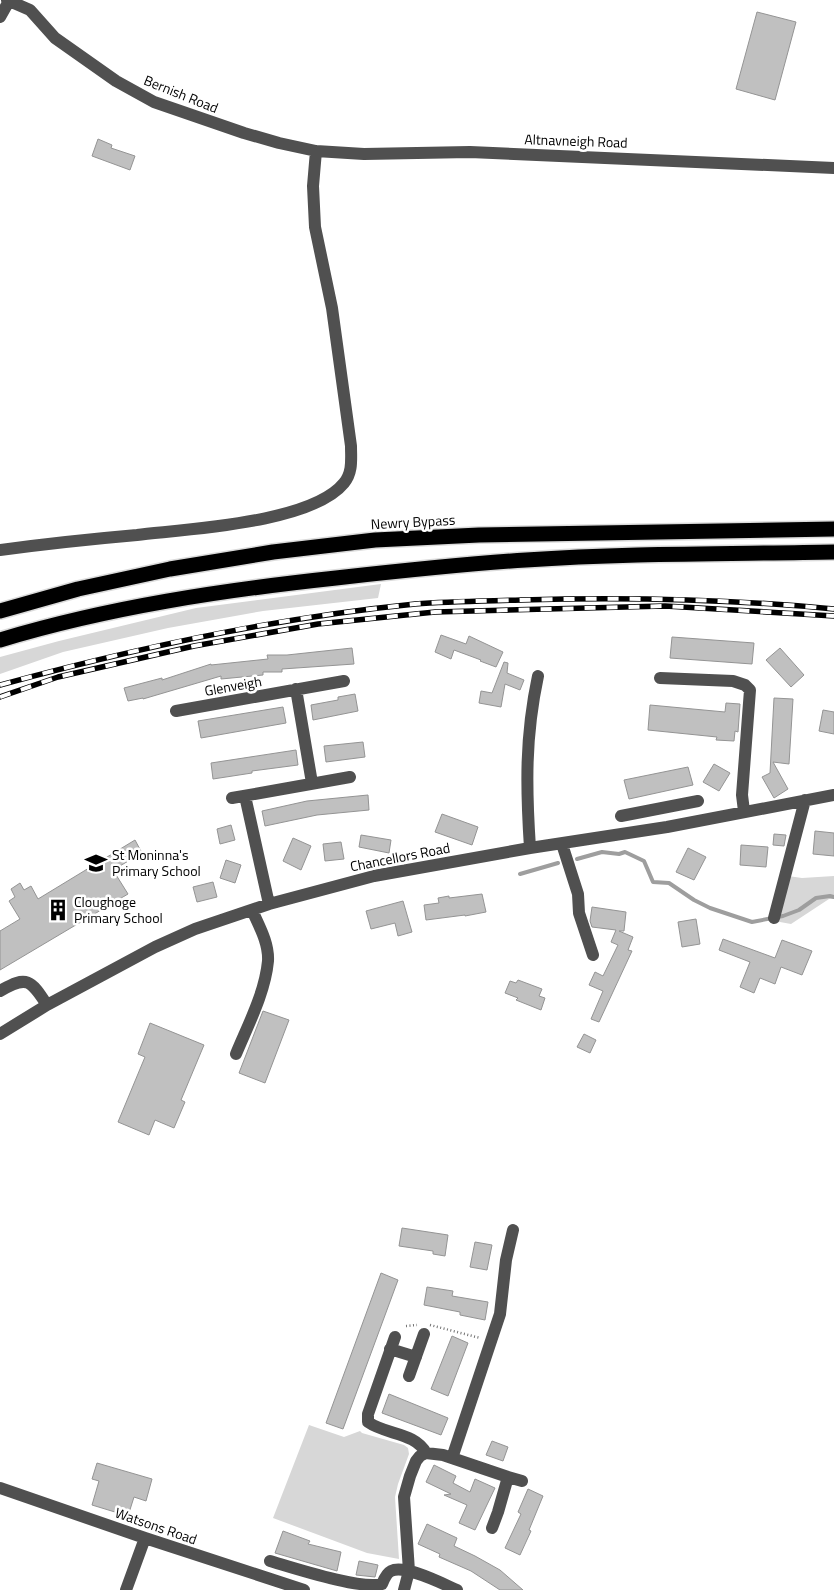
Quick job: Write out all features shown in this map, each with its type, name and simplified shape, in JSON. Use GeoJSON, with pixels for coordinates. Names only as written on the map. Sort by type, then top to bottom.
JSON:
{"type":"FeatureCollection","features":[{"type":"Feature","properties":{"kind":"highway","name":"Newry Bypass"},"geometry":{"type":"LineString","coordinates":[[0,611],[78,589],[170,569],[273,552],[375,540],[584,532],[834,529]]}},
{"type":"Feature","properties":{"kind":"highway"},"geometry":{"type":"LineString","coordinates":[[0,640],[102,614],[206,595],[429,568],[526,560],[619,556],[834,552]]}},
{"type":"Feature","properties":{"kind":"street","name":"Bernish Road"},"geometry":{"type":"LineString","coordinates":[[8,0],[30,5],[55,38],[116,81],[154,102],[244,133],[316,151]]}},
{"type":"Feature","properties":{"kind":"street"},"geometry":{"type":"LineString","coordinates":[[0,17],[8,0]]}},
{"type":"Feature","properties":{"kind":"street"},"geometry":{"type":"LineString","coordinates":[[0,550],[231,524],[287,513],[308,506],[328,496],[344,482],[351,468],[351,446],[332,308],[315,227],[313,186],[316,151]]}},
{"type":"Feature","properties":{"kind":"street","name":"Altnavneigh Road"},"geometry":{"type":"LineString","coordinates":[[316,151],[364,154],[470,152],[834,168]]}},
{"type":"Feature","properties":{"kind":"street"},"geometry":{"type":"LineString","coordinates":[[530,848],[526,794],[528,739],[538,676]]}},
{"type":"Feature","properties":{"kind":"street"},"geometry":{"type":"LineString","coordinates":[[660,678],[733,681],[746,685],[750,690],[742,794],[744,812]]}},
{"type":"Feature","properties":{"kind":"street","name":"Glenveigh"},"geometry":{"type":"LineString","coordinates":[[176,711],[344,681]]}},
{"type":"Feature","properties":{"kind":"street"},"geometry":{"type":"LineString","coordinates":[[296,689],[312,782]]}},
{"type":"Feature","properties":{"kind":"street"},"geometry":{"type":"LineString","coordinates":[[269,904],[238,797],[312,782],[350,777]]}},
{"type":"Feature","properties":{"kind":"street","name":"Chancellors Road"},"geometry":{"type":"LineString","coordinates":[[0,1034],[46,1005],[155,947],[195,929],[269,904],[374,876],[530,848],[667,827],[834,795]]}},
{"type":"Feature","properties":{"kind":"street"},"geometry":{"type":"LineString","coordinates":[[774,918],[805,800]]}},
{"type":"Feature","properties":{"kind":"street"},"geometry":{"type":"LineString","coordinates":[[622,816],[698,801]]}},
{"type":"Feature","properties":{"kind":"street"},"geometry":{"type":"LineString","coordinates":[[663,808],[667,827]]}},
{"type":"Feature","properties":{"kind":"street"},"geometry":{"type":"LineString","coordinates":[[562,844],[578,894],[579,913],[592,955]]}},
{"type":"Feature","properties":{"kind":"street"},"geometry":{"type":"LineString","coordinates":[[236,1054],[262,989],[268,960],[264,935],[252,910]]}},
{"type":"Feature","properties":{"kind":"street"},"geometry":{"type":"LineString","coordinates":[[0,991],[15,982],[23,981],[33,985],[46,1005]]}},
{"type":"Feature","properties":{"kind":"street"},"geometry":{"type":"LineString","coordinates":[[452,1458],[500,1314],[506,1260],[512,1230]]}},
{"type":"Feature","properties":{"kind":"street"},"geometry":{"type":"LineString","coordinates":[[410,1376],[424,1334]]}},
{"type":"Feature","properties":{"kind":"street"},"geometry":{"type":"LineString","coordinates":[[416,1357],[392,1343],[368,1414],[369,1424],[415,1440],[423,1447],[426,1453]]}},
{"type":"Feature","properties":{"kind":"street"},"geometry":{"type":"LineString","coordinates":[[404,1590],[409,1571],[404,1497],[416,1461],[420,1456],[426,1453],[452,1458],[522,1481]]}},
{"type":"Feature","properties":{"kind":"street"},"geometry":{"type":"LineString","coordinates":[[492,1528],[500,1508],[508,1477]]}},
{"type":"Feature","properties":{"kind":"street","name":"Watsons Road"},"geometry":{"type":"LineString","coordinates":[[0,1488],[304,1590]]}},
{"type":"Feature","properties":{"kind":"street"},"geometry":{"type":"LineString","coordinates":[[126,1590],[145,1538]]}},
{"type":"Feature","properties":{"kind":"street"},"geometry":{"type":"LineString","coordinates":[[270,1561],[322,1577],[370,1587],[382,1584],[389,1572],[394,1570],[409,1571],[457,1590]]}},
{"type":"Feature","properties":{"kind":"path"},"geometry":{"type":"LineString","coordinates":[[406,1326],[434,1324],[491,1342]]}},
{"type":"Feature","properties":{"kind":"shaded area"},"geometry":{"type":"Polygon","coordinates":[[[381,584],[378,598],[263,611],[168,628],[63,652],[0,674],[0,657],[196,608],[381,584]]]}},
{"type":"Feature","properties":{"kind":"shaded area"},"geometry":{"type":"Polygon","coordinates":[[[781,875],[802,878],[834,876],[834,899],[829,899],[791,924],[769,920],[781,875]]]}},
{"type":"Feature","properties":{"kind":"shaded area"},"geometry":{"type":"Polygon","coordinates":[[[309,1425],[344,1437],[360,1431],[408,1448],[409,1454],[395,1497],[399,1559],[367,1553],[273,1518],[309,1425]]]}},
{"type":"Feature","properties":{"kind":"building"},"geometry":{"type":"Polygon","coordinates":[[[757,12],[796,22],[775,100],[736,89],[757,12]]]}},
{"type":"Feature","properties":{"kind":"building"},"geometry":{"type":"Polygon","coordinates":[[[98,139],[112,145],[111,148],[135,156],[130,170],[92,156],[98,139]]]}},
{"type":"Feature","properties":{"kind":"building"},"geometry":{"type":"Polygon","coordinates":[[[441,635],[466,644],[469,636],[503,652],[496,667],[454,650],[451,659],[435,652],[441,635]]]}},
{"type":"Feature","properties":{"kind":"building"},"geometry":{"type":"Polygon","coordinates":[[[672,637],[754,643],[752,664],[670,658],[672,637]]]}},
{"type":"Feature","properties":{"kind":"building"},"geometry":{"type":"Polygon","coordinates":[[[352,648],[354,664],[282,669],[282,672],[263,672],[263,675],[221,679],[221,676],[143,699],[128,701],[124,688],[162,678],[162,680],[211,664],[268,659],[267,655],[287,655],[352,648]]]}},
{"type":"Feature","properties":{"kind":"building"},"geometry":{"type":"Polygon","coordinates":[[[780,648],[804,675],[791,687],[766,660],[780,648]]]}},
{"type":"Feature","properties":{"kind":"building"},"geometry":{"type":"Polygon","coordinates":[[[504,662],[508,663],[507,673],[524,680],[520,690],[505,684],[501,707],[479,703],[481,691],[492,693],[504,662]]]}},
{"type":"Feature","properties":{"kind":"building"},"geometry":{"type":"Polygon","coordinates":[[[355,694],[358,711],[313,720],[311,705],[338,700],[338,697],[355,694]]]}},
{"type":"Feature","properties":{"kind":"building"},"geometry":{"type":"Polygon","coordinates":[[[774,698],[793,699],[789,764],[773,762],[788,789],[774,798],[762,777],[770,773],[774,698]]]}},
{"type":"Feature","properties":{"kind":"building"},"geometry":{"type":"Polygon","coordinates":[[[726,703],[740,704],[738,732],[735,731],[734,741],[716,740],[717,737],[648,730],[650,705],[725,712],[726,703]]]}},
{"type":"Feature","properties":{"kind":"building"},"geometry":{"type":"Polygon","coordinates":[[[283,707],[286,723],[201,738],[198,721],[283,707]]]}},
{"type":"Feature","properties":{"kind":"building"},"geometry":{"type":"Polygon","coordinates":[[[823,710],[834,712],[834,734],[819,731],[823,710]]]}},
{"type":"Feature","properties":{"kind":"building"},"geometry":{"type":"Polygon","coordinates":[[[363,742],[365,757],[326,762],[324,746],[363,742]]]}},
{"type":"Feature","properties":{"kind":"building"},"geometry":{"type":"Polygon","coordinates":[[[296,750],[298,765],[252,771],[252,773],[213,779],[211,763],[296,750]]]}},
{"type":"Feature","properties":{"kind":"building"},"geometry":{"type":"Polygon","coordinates":[[[714,764],[730,773],[719,791],[703,782],[714,764]]]}},
{"type":"Feature","properties":{"kind":"building"},"geometry":{"type":"Polygon","coordinates":[[[688,767],[693,785],[629,799],[624,780],[688,767]]]}},
{"type":"Feature","properties":{"kind":"building"},"geometry":{"type":"Polygon","coordinates":[[[368,795],[369,810],[317,815],[265,826],[262,811],[307,801],[368,795]]]}},
{"type":"Feature","properties":{"kind":"building"},"geometry":{"type":"Polygon","coordinates":[[[442,814],[478,827],[472,845],[435,832],[442,814]]]}},
{"type":"Feature","properties":{"kind":"building"},"geometry":{"type":"Polygon","coordinates":[[[231,825],[235,840],[220,844],[217,829],[231,825]]]}},
{"type":"Feature","properties":{"kind":"building"},"geometry":{"type":"Polygon","coordinates":[[[815,831],[834,833],[834,856],[813,854],[815,831]]]}},
{"type":"Feature","properties":{"kind":"building"},"geometry":{"type":"Polygon","coordinates":[[[774,834],[786,835],[784,846],[773,845],[774,834]]]}},
{"type":"Feature","properties":{"kind":"building"},"geometry":{"type":"Polygon","coordinates":[[[361,835],[391,840],[389,853],[359,847],[361,835]]]}},
{"type":"Feature","properties":{"kind":"building"},"geometry":{"type":"Polygon","coordinates":[[[293,838],[311,846],[301,870],[283,861],[293,838]]]}},
{"type":"Feature","properties":{"kind":"building","name":"Cloughoge Primary School"},"geometry":{"type":"Polygon","coordinates":[[[135,840],[142,853],[113,870],[128,894],[0,970],[0,931],[20,919],[9,901],[15,897],[11,889],[20,883],[24,890],[31,886],[38,899],[135,840]]]}},
{"type":"Feature","properties":{"kind":"building"},"geometry":{"type":"Polygon","coordinates":[[[341,842],[344,859],[325,861],[323,844],[341,842]]]}},
{"type":"Feature","properties":{"kind":"building"},"geometry":{"type":"Polygon","coordinates":[[[741,845],[768,847],[766,867],[740,865],[741,845]]]}},
{"type":"Feature","properties":{"kind":"building"},"geometry":{"type":"Polygon","coordinates":[[[688,848],[706,857],[694,880],[676,872],[688,848]]]}},
{"type":"Feature","properties":{"kind":"building"},"geometry":{"type":"Polygon","coordinates":[[[226,860],[241,865],[235,883],[220,878],[226,860]]]}},
{"type":"Feature","properties":{"kind":"building"},"geometry":{"type":"Polygon","coordinates":[[[213,882],[217,897],[197,902],[193,887],[213,882]]]}},
{"type":"Feature","properties":{"kind":"building"},"geometry":{"type":"Polygon","coordinates":[[[482,894],[486,912],[426,920],[424,905],[439,903],[438,898],[482,894]]]}},
{"type":"Feature","properties":{"kind":"building"},"geometry":{"type":"Polygon","coordinates":[[[403,901],[412,932],[398,936],[395,923],[371,929],[366,911],[403,901]]]}},
{"type":"Feature","properties":{"kind":"building"},"geometry":{"type":"Polygon","coordinates":[[[592,907],[626,912],[624,931],[619,931],[633,937],[628,950],[632,951],[599,1022],[591,1019],[603,991],[589,985],[595,972],[603,976],[618,945],[611,942],[616,930],[592,927],[590,921],[592,907]]]}},
{"type":"Feature","properties":{"kind":"building"},"geometry":{"type":"Polygon","coordinates":[[[696,919],[700,944],[682,947],[678,922],[696,919]]]}},
{"type":"Feature","properties":{"kind":"building"},"geometry":{"type":"Polygon","coordinates":[[[723,939],[775,958],[782,940],[812,951],[802,975],[781,967],[775,984],[760,978],[754,993],[740,987],[750,962],[719,950],[723,939]]]}},
{"type":"Feature","properties":{"kind":"building"},"geometry":{"type":"Polygon","coordinates":[[[518,980],[542,989],[539,996],[545,998],[541,1010],[516,1000],[518,998],[505,993],[510,981],[516,983],[518,980]]]}},
{"type":"Feature","properties":{"kind":"building"},"geometry":{"type":"Polygon","coordinates":[[[263,1011],[289,1020],[265,1083],[239,1073],[263,1011]]]}},
{"type":"Feature","properties":{"kind":"building"},"geometry":{"type":"Polygon","coordinates":[[[150,1023],[204,1045],[181,1100],[185,1102],[174,1128],[155,1120],[149,1135],[118,1122],[145,1057],[138,1054],[150,1023]]]}},
{"type":"Feature","properties":{"kind":"building"},"geometry":{"type":"Polygon","coordinates":[[[584,1034],[596,1040],[590,1053],[577,1047],[584,1034]]]}},
{"type":"Feature","properties":{"kind":"building"},"geometry":{"type":"Polygon","coordinates":[[[402,1228],[448,1235],[445,1256],[433,1254],[433,1251],[399,1246],[402,1228]]]}},
{"type":"Feature","properties":{"kind":"building"},"geometry":{"type":"Polygon","coordinates":[[[475,1242],[492,1245],[487,1270],[470,1267],[475,1242]]]}},
{"type":"Feature","properties":{"kind":"building"},"geometry":{"type":"Polygon","coordinates":[[[381,1273],[398,1280],[343,1429],[326,1423],[381,1273]]]}},
{"type":"Feature","properties":{"kind":"building"},"geometry":{"type":"Polygon","coordinates":[[[427,1287],[453,1291],[452,1296],[488,1302],[485,1320],[460,1315],[460,1312],[424,1305],[427,1287]]]}},
{"type":"Feature","properties":{"kind":"building"},"geometry":{"type":"Polygon","coordinates":[[[452,1336],[468,1343],[448,1396],[431,1389],[452,1336]]]}},
{"type":"Feature","properties":{"kind":"building"},"geometry":{"type":"Polygon","coordinates":[[[389,1394],[448,1418],[441,1435],[382,1413],[389,1394]]]}},
{"type":"Feature","properties":{"kind":"building"},"geometry":{"type":"Polygon","coordinates":[[[492,1441],[508,1447],[503,1461],[486,1455],[492,1441]]]}},
{"type":"Feature","properties":{"kind":"building"},"geometry":{"type":"Polygon","coordinates":[[[97,1463],[152,1479],[146,1501],[134,1497],[128,1516],[92,1505],[99,1481],[92,1479],[97,1463]]]}},
{"type":"Feature","properties":{"kind":"building"},"geometry":{"type":"Polygon","coordinates":[[[434,1465],[456,1476],[453,1483],[470,1492],[475,1479],[495,1488],[475,1530],[459,1523],[467,1505],[444,1495],[451,1494],[426,1482],[434,1465]]]}},
{"type":"Feature","properties":{"kind":"building"},"geometry":{"type":"Polygon","coordinates":[[[528,1489],[543,1496],[529,1530],[531,1531],[520,1555],[505,1548],[521,1514],[518,1512],[528,1489]]]}},
{"type":"Feature","properties":{"kind":"building"},"geometry":{"type":"Polygon","coordinates":[[[427,1524],[457,1538],[454,1546],[500,1570],[523,1590],[500,1590],[471,1571],[439,1557],[440,1554],[418,1544],[427,1524]]]}},
{"type":"Feature","properties":{"kind":"building"},"geometry":{"type":"Polygon","coordinates":[[[283,1531],[310,1541],[308,1544],[341,1552],[337,1571],[275,1553],[283,1531]]]}},
{"type":"Feature","properties":{"kind":"building"},"geometry":{"type":"Polygon","coordinates":[[[359,1561],[378,1565],[375,1577],[356,1575],[359,1561]]]}},
{"type":"Feature","properties":{"kind":"waterway"},"geometry":{"type":"LineString","coordinates":[[577,859],[602,852],[619,854],[625,852],[644,861],[653,882],[669,883],[710,908],[752,922],[783,916],[799,910],[816,898],[834,897]]}},
{"type":"Feature","properties":{"kind":"waterway"},"geometry":{"type":"LineString","coordinates":[[520,874],[558,863]]}},
{"type":"Feature","properties":{"kind":"railway"},"geometry":{"type":"LineString","coordinates":[[0,685],[51,671],[206,636],[310,617],[415,604],[521,600],[638,599],[717,601],[834,609]]}},
{"type":"Feature","properties":{"kind":"railway"},"geometry":{"type":"LineString","coordinates":[[0,697],[58,677],[194,646],[318,624],[435,612],[665,606],[834,616]]}},
{"type":"Feature","properties":{"kind":"place","name":"St Moninna's Primary School"},"geometry":{"type":"Point","coordinates":[96,863]}},
{"type":"Feature","properties":{"kind":"place","name":"Cloughoge Primary School"},"geometry":{"type":"Point","coordinates":[58,910]}}]}
